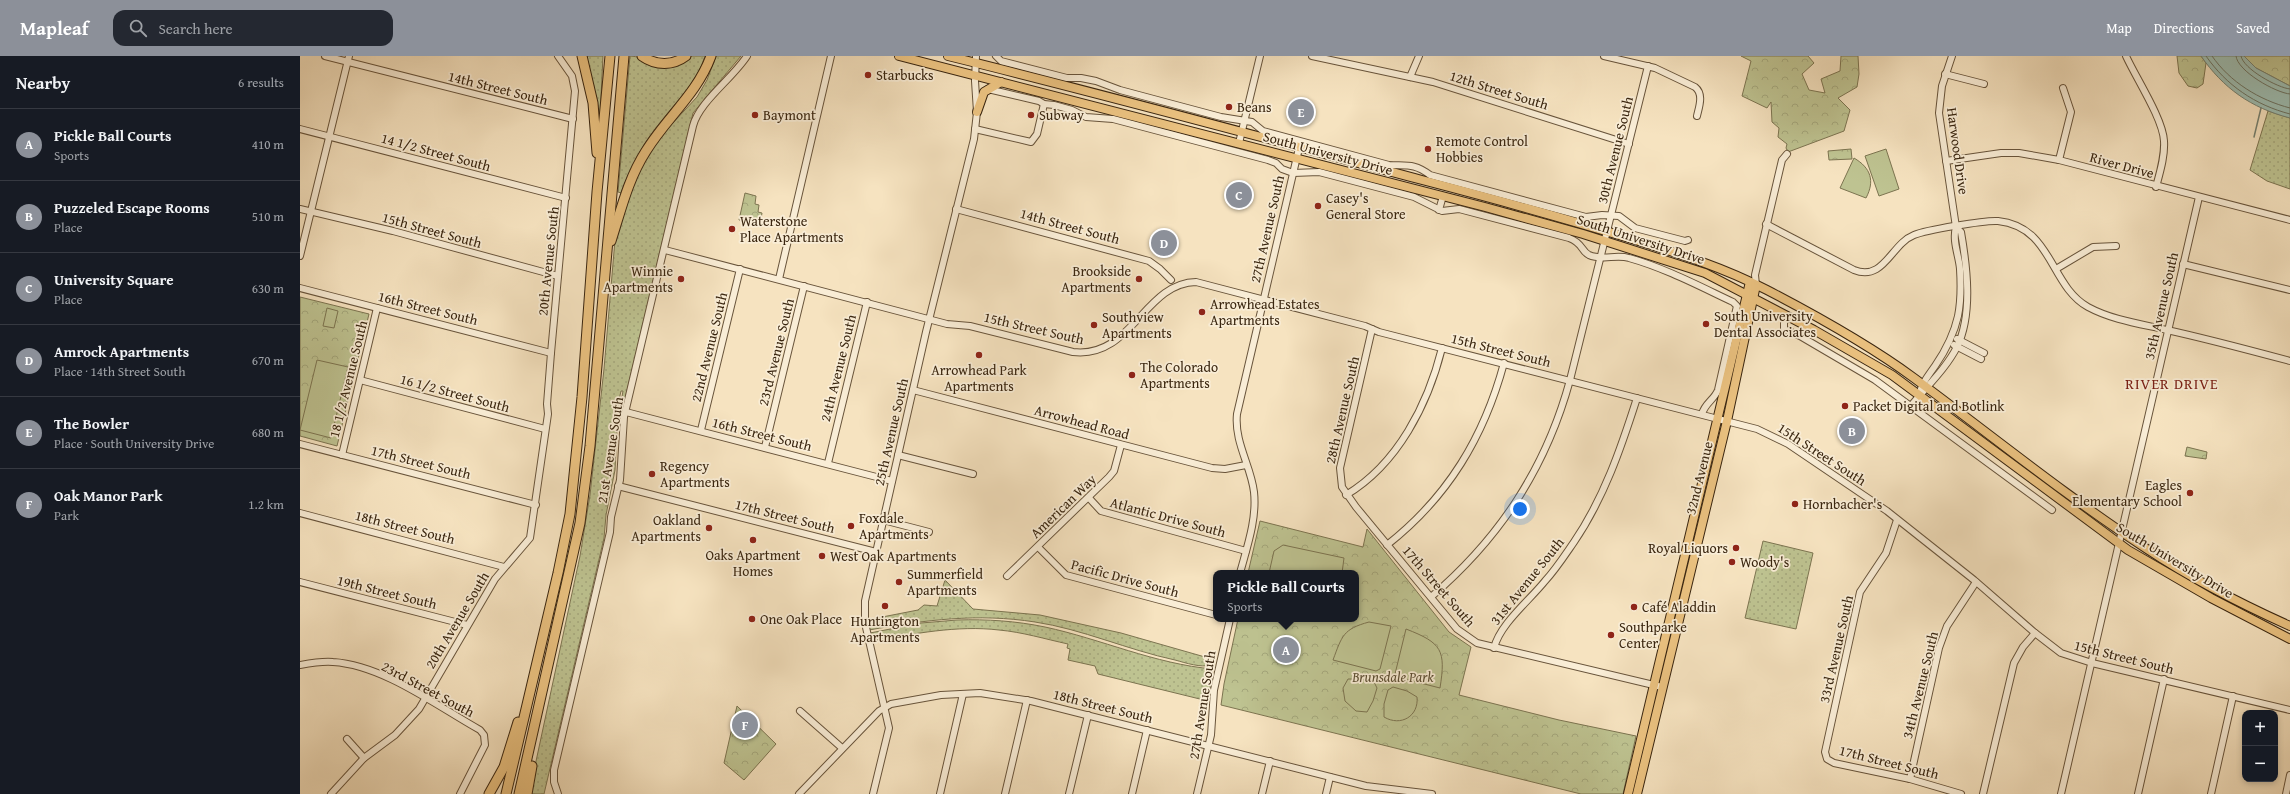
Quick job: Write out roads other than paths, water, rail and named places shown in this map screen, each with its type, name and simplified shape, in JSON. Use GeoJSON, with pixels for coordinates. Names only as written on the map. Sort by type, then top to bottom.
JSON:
{"type":"FeatureCollection","features":[{"type":"Feature","properties":{"kind":"highway"},"geometry":{"type":"LineString","coordinates":[[582,56],[593,103],[597,192]]}},
{"type":"Feature","properties":{"kind":"highway"},"geometry":{"type":"LineString","coordinates":[[506,794],[537,666],[559,566],[576,467],[597,192],[610,56]]}},
{"type":"Feature","properties":{"kind":"highway"},"geometry":{"type":"LineString","coordinates":[[519,794],[545,686],[580,523],[590,446],[624,56]]}},
{"type":"Feature","properties":{"kind":"highway"},"geometry":{"type":"LineString","coordinates":[[642,56],[650,61],[668,64],[677,62],[686,56]]}},
{"type":"Feature","properties":{"kind":"highway"},"geometry":{"type":"LineString","coordinates":[[606,260],[625,193],[638,165],[655,137],[697,87],[711,56]]}},
{"type":"Feature","properties":{"kind":"highway"},"geometry":{"type":"LineString","coordinates":[[489,794],[504,767],[537,666]]}},
{"type":"Feature","properties":{"kind":"highway"},"geometry":{"type":"LineString","coordinates":[[527,794],[545,686]]}},
{"type":"Feature","properties":{"kind":"main road","name":"South University Drive"},"geometry":{"type":"LineString","coordinates":[[899,56],[1443,196],[1605,241],[1705,273],[1787,315],[1854,352],[1919,395],[2120,544],[2217,602],[2290,639]]}},
{"type":"Feature","properties":{"kind":"main road","name":"South University Drive"},"geometry":{"type":"LineString","coordinates":[[948,56],[977,60],[1129,104],[1487,197],[1684,254],[1753,283],[1850,336],[1924,386],[2122,532],[2205,584],[2290,626]]}},
{"type":"Feature","properties":{"kind":"main road"},"geometry":{"type":"LineString","coordinates":[[977,112],[984,92],[1001,82]]}},
{"type":"Feature","properties":{"kind":"main road"},"geometry":{"type":"LineString","coordinates":[[1040,92],[1047,89],[1076,96],[1087,92]]}},
{"type":"Feature","properties":{"kind":"main road"},"geometry":{"type":"LineString","coordinates":[[1090,104],[1092,100],[1096,100],[1121,106],[1129,104]]}},
{"type":"Feature","properties":{"kind":"main road"},"geometry":{"type":"LineString","coordinates":[[1370,178],[1382,176],[1401,181],[1410,177]]}},
{"type":"Feature","properties":{"kind":"main road"},"geometry":{"type":"LineString","coordinates":[[1443,196],[1448,192],[1479,200],[1487,197]]}},
{"type":"Feature","properties":{"kind":"main road","name":"32nd Avenue"},"geometry":{"type":"LineString","coordinates":[[1637,794],[1727,421],[1753,283]]}},
{"type":"Feature","properties":{"kind":"main road","name":"32nd Avenue"},"geometry":{"type":"LineString","coordinates":[[1628,794],[1718,419],[1750,297]]}},
{"type":"Feature","properties":{"kind":"street","name":"14th Street South"},"geometry":{"type":"LineString","coordinates":[[325,56],[349,59],[573,119]]}},
{"type":"Feature","properties":{"kind":"street","name":"20th Avenue South"},"geometry":{"type":"LineString","coordinates":[[331,794],[364,758],[395,735],[419,709],[467,625],[504,567],[530,538],[536,504],[545,429],[543,421],[547,404],[573,119],[575,83],[558,56]]}},
{"type":"Feature","properties":{"kind":"street","name":"21st Avenue South"},"geometry":{"type":"LineString","coordinates":[[558,794],[554,782],[554,770],[610,532],[611,518],[618,486],[626,412],[696,115],[722,88],[747,56]]}},
{"type":"Feature","properties":{"kind":"street"},"geometry":{"type":"LineString","coordinates":[[779,279],[831,56]]}},
{"type":"Feature","properties":{"kind":"street"},"geometry":{"type":"LineString","coordinates":[[996,56],[1002,61],[1067,78],[1090,80],[1120,90],[1220,117],[1252,122],[1263,131],[1389,164],[1420,168],[1430,176],[1586,217],[1619,216],[1635,228],[1685,241],[1688,240]]}},
{"type":"Feature","properties":{"kind":"street"},"geometry":{"type":"LineString","coordinates":[[1239,143],[1260,56]]}},
{"type":"Feature","properties":{"kind":"street","name":"12th Street South"},"geometry":{"type":"LineString","coordinates":[[1312,56],[1411,74],[1629,144]]}},
{"type":"Feature","properties":{"kind":"street"},"geometry":{"type":"LineString","coordinates":[[1411,74],[1419,56]]}},
{"type":"Feature","properties":{"kind":"street"},"geometry":{"type":"LineString","coordinates":[[1411,74],[1416,70],[1424,56]]}},
{"type":"Feature","properties":{"kind":"street"},"geometry":{"type":"LineString","coordinates":[[1604,56],[1662,70],[1699,90],[1700,97],[1697,116]]}},
{"type":"Feature","properties":{"kind":"street","name":"Harwood Drive"},"geometry":{"type":"LineString","coordinates":[[1910,407],[1919,395],[1950,340],[1958,315],[1961,290],[1960,269],[1954,234],[1956,227],[1939,113],[1939,101],[1945,74],[1952,56]]}},
{"type":"Feature","properties":{"kind":"street"},"geometry":{"type":"LineString","coordinates":[[2126,56],[2160,124],[2164,140],[2163,156],[2156,187]]}},
{"type":"Feature","properties":{"kind":"street"},"geometry":{"type":"LineString","coordinates":[[300,256],[349,59]]}},
{"type":"Feature","properties":{"kind":"street"},"geometry":{"type":"LineString","coordinates":[[975,75],[977,60]]}},
{"type":"Feature","properties":{"kind":"street","name":"30th Avenue South"},"geometry":{"type":"LineString","coordinates":[[1431,598],[1480,549],[1506,519],[1523,493],[1550,439],[1570,380],[1612,216],[1648,66]]}},
{"type":"Feature","properties":{"kind":"street"},"geometry":{"type":"LineString","coordinates":[[1945,74],[1984,84]]}},
{"type":"Feature","properties":{"kind":"street","name":"25th Avenue South"},"geometry":{"type":"LineString","coordinates":[[873,794],[889,728],[865,623],[865,601],[975,129],[977,112],[975,75]]}},
{"type":"Feature","properties":{"kind":"street"},"geometry":{"type":"LineString","coordinates":[[1087,92],[1090,80]]}},
{"type":"Feature","properties":{"kind":"street"},"geometry":{"type":"LineString","coordinates":[[2059,160],[2070,112],[2062,88]]}},
{"type":"Feature","properties":{"kind":"street"},"geometry":{"type":"LineString","coordinates":[[988,89],[1038,100],[1044,104],[1060,106],[1086,117],[1113,119],[1268,160],[1276,163],[1282,170],[1293,173],[1319,172],[1414,197],[1439,210],[1459,209],[1569,238],[1578,241],[1588,254],[1601,257],[1630,258],[1678,277],[1736,304],[1736,311],[1718,390],[1715,396],[1705,405],[1702,414]]}},
{"type":"Feature","properties":{"kind":"street"},"geometry":{"type":"LineString","coordinates":[[975,129],[1024,142],[1031,142],[1037,134],[1044,104]]}},
{"type":"Feature","properties":{"kind":"street","name":"14 1/2 Street South"},"geometry":{"type":"LineString","coordinates":[[300,129],[566,198]]}},
{"type":"Feature","properties":{"kind":"street","name":"27th Avenue South"},"geometry":{"type":"LineString","coordinates":[[1241,570],[1255,503],[1253,485],[1246,465],[1237,420],[1299,148]]}},
{"type":"Feature","properties":{"kind":"street","name":"River Drive"},"geometry":{"type":"LineString","coordinates":[[1946,161],[2002,153],[2019,153],[2059,160],[2156,187],[2290,220]]}},
{"type":"Feature","properties":{"kind":"street","name":"32nd Avenue"},"geometry":{"type":"LineString","coordinates":[[1753,283],[1782,160],[1787,154]]}},
{"type":"Feature","properties":{"kind":"street"},"geometry":{"type":"LineString","coordinates":[[1410,177],[1412,166]]}},
{"type":"Feature","properties":{"kind":"street"},"geometry":{"type":"LineString","coordinates":[[1439,210],[1443,196]]}},
{"type":"Feature","properties":{"kind":"street","name":"35th Avenue South"},"geometry":{"type":"LineString","coordinates":[[2061,794],[2108,587],[2120,544],[2198,197]]}},
{"type":"Feature","properties":{"kind":"street","name":"15th Street South"},"geometry":{"type":"LineString","coordinates":[[300,209],[558,276]]}},
{"type":"Feature","properties":{"kind":"street","name":"14th Street South"},"geometry":{"type":"LineString","coordinates":[[956,209],[1149,260],[1171,280]]}},
{"type":"Feature","properties":{"kind":"street"},"geometry":{"type":"LineString","coordinates":[[1766,224],[1854,270],[1864,273],[1878,269],[1913,235],[1997,221],[2018,227],[2035,238],[2076,298],[2088,307],[2133,322],[2290,361]]}},
{"type":"Feature","properties":{"kind":"street","name":"Harwood Drive"},"geometry":{"type":"LineString","coordinates":[[1924,386],[1958,343],[1968,291],[1961,232],[1956,227]]}},
{"type":"Feature","properties":{"kind":"street"},"geometry":{"type":"LineString","coordinates":[[2056,269],[2093,247],[2116,246]]}},
{"type":"Feature","properties":{"kind":"street","name":"15th Street South"},"geometry":{"type":"LineString","coordinates":[[665,250],[947,324],[970,326],[1073,352],[1087,353],[1112,344],[1159,298],[1183,282],[1196,282],[1264,299],[1442,348],[1757,429],[1778,438],[1843,480],[1976,582],[2035,633],[2061,653],[2092,662],[2290,710]]}},
{"type":"Feature","properties":{"kind":"street"},"geometry":{"type":"LineString","coordinates":[[2184,264],[2290,290]]}},
{"type":"Feature","properties":{"kind":"street","name":"22nd Avenue South"},"geometry":{"type":"LineString","coordinates":[[701,430],[740,269]]}},
{"type":"Feature","properties":{"kind":"street","name":"23rd Avenue South"},"geometry":{"type":"LineString","coordinates":[[765,447],[804,286]]}},
{"type":"Feature","properties":{"kind":"street","name":"16th Street South"},"geometry":{"type":"LineString","coordinates":[[300,288],[551,353]]}},
{"type":"Feature","properties":{"kind":"street"},"geometry":{"type":"LineString","coordinates":[[1961,290],[1968,291]]}},
{"type":"Feature","properties":{"kind":"street","name":"24th Avenue South"},"geometry":{"type":"LineString","coordinates":[[828,463],[866,302]]}},
{"type":"Feature","properties":{"kind":"street","name":"18 1/2 Avenue South"},"geometry":{"type":"LineString","coordinates":[[342,455],[377,308]]}},
{"type":"Feature","properties":{"kind":"street"},"geometry":{"type":"LineString","coordinates":[[1787,315],[1784,323],[1784,329],[1800,336],[1875,380],[2052,510]]}},
{"type":"Feature","properties":{"kind":"street","name":"28th Avenue South"},"geometry":{"type":"LineString","coordinates":[[1346,495],[1340,480],[1340,468],[1372,329]]}},
{"type":"Feature","properties":{"kind":"street"},"geometry":{"type":"LineString","coordinates":[[1950,340],[1983,356]]}},
{"type":"Feature","properties":{"kind":"street"},"geometry":{"type":"LineString","coordinates":[[1346,495],[1360,486],[1383,464],[1408,432],[1435,376],[1442,348]]}},
{"type":"Feature","properties":{"kind":"street"},"geometry":{"type":"LineString","coordinates":[[1387,545],[1421,515],[1446,486],[1466,458],[1483,426],[1495,395],[1504,363]]}},
{"type":"Feature","properties":{"kind":"street","name":"16 1/2 Street South"},"geometry":{"type":"LineString","coordinates":[[360,380],[545,429]]}},
{"type":"Feature","properties":{"kind":"street","name":"Arrowhead Road"},"geometry":{"type":"LineString","coordinates":[[913,390],[1212,468],[1225,469],[1246,465]]}},
{"type":"Feature","properties":{"kind":"street","name":"31st Avenue South"},"geometry":{"type":"LineString","coordinates":[[1494,648],[1499,632],[1546,580],[1575,541],[1593,510],[1611,474],[1637,398]]}},
{"type":"Feature","properties":{"kind":"street","name":"16th Street South"},"geometry":{"type":"LineString","coordinates":[[626,412],[701,430],[892,481]]}},
{"type":"Feature","properties":{"kind":"street","name":"17th Street South"},"geometry":{"type":"LineString","coordinates":[[300,444],[536,504]]}},
{"type":"Feature","properties":{"kind":"street","name":"American Way"},"geometry":{"type":"LineString","coordinates":[[1007,576],[1114,471],[1121,445]]}},
{"type":"Feature","properties":{"kind":"street"},"geometry":{"type":"LineString","coordinates":[[898,455],[973,474]]}},
{"type":"Feature","properties":{"kind":"street"},"geometry":{"type":"LineString","coordinates":[[2015,483],[2023,472]]}},
{"type":"Feature","properties":{"kind":"street","name":"17th Street South"},"geometry":{"type":"LineString","coordinates":[[618,486],[876,552]]}},
{"type":"Feature","properties":{"kind":"street","name":"17th Street South"},"geometry":{"type":"LineString","coordinates":[[1346,495],[1431,598],[1466,637],[1477,643],[1494,648],[1654,685]]}},
{"type":"Feature","properties":{"kind":"street","name":"Atlantic Drive South"},"geometry":{"type":"LineString","coordinates":[[1088,498],[1101,511],[1246,551]]}},
{"type":"Feature","properties":{"kind":"street","name":"18th Street South"},"geometry":{"type":"LineString","coordinates":[[300,513],[504,567]]}},
{"type":"Feature","properties":{"kind":"street"},"geometry":{"type":"LineString","coordinates":[[883,520],[929,532]]}},
{"type":"Feature","properties":{"kind":"street","name":"33rd Avenue South"},"geometry":{"type":"LineString","coordinates":[[1826,743],[1860,592],[1886,553],[1897,520]]}},
{"type":"Feature","properties":{"kind":"street","name":"Pacific Drive South"},"geometry":{"type":"LineString","coordinates":[[1038,547],[1066,575],[1213,614]]}},
{"type":"Feature","properties":{"kind":"street","name":"19th Street South"},"geometry":{"type":"LineString","coordinates":[[300,582],[467,625]]}},
{"type":"Feature","properties":{"kind":"street","name":"34th Avenue South"},"geometry":{"type":"LineString","coordinates":[[1910,779],[1939,648],[1947,626],[1976,582]]}},
{"type":"Feature","properties":{"kind":"street","name":"27th Avenue South"},"geometry":{"type":"LineString","coordinates":[[1197,794],[1213,722],[1214,690],[1229,622]]}},
{"type":"Feature","properties":{"kind":"street"},"geometry":{"type":"LineString","coordinates":[[1983,794],[2014,663],[2023,647],[2035,633]]}},
{"type":"Feature","properties":{"kind":"street","name":"23rd Street South"},"geometry":{"type":"LineString","coordinates":[[300,665],[333,662],[355,666],[392,680],[425,698],[484,735],[484,745],[460,794]]}},
{"type":"Feature","properties":{"kind":"street"},"geometry":{"type":"LineString","coordinates":[[2138,794],[2164,679]]}},
{"type":"Feature","properties":{"kind":"street"},"geometry":{"type":"LineString","coordinates":[[1654,685],[1662,687]]}},
{"type":"Feature","properties":{"kind":"street","name":"18th Street South"},"geometry":{"type":"LineString","coordinates":[[799,794],[873,716],[885,708],[918,698],[980,693],[1027,700],[1391,792],[1407,789],[1432,794]]}},
{"type":"Feature","properties":{"kind":"street"},"geometry":{"type":"LineString","coordinates":[[940,794],[963,694]]}},
{"type":"Feature","properties":{"kind":"street"},"geometry":{"type":"LineString","coordinates":[[2211,794],[2233,696]]}},
{"type":"Feature","properties":{"kind":"street"},"geometry":{"type":"LineString","coordinates":[[1005,794],[1027,700]]}},
{"type":"Feature","properties":{"kind":"street"},"geometry":{"type":"LineString","coordinates":[[800,711],[842,748]]}},
{"type":"Feature","properties":{"kind":"street"},"geometry":{"type":"LineString","coordinates":[[1069,794],[1088,715]]}},
{"type":"Feature","properties":{"kind":"street"},"geometry":{"type":"LineString","coordinates":[[1132,794],[1147,730]]}},
{"type":"Feature","properties":{"kind":"street"},"geometry":{"type":"LineString","coordinates":[[347,739],[364,758]]}},
{"type":"Feature","properties":{"kind":"street","name":"17th Street South"},"geometry":{"type":"LineString","coordinates":[[1826,743],[1825,752],[1828,759],[1834,763],[1910,779],[1961,794]]}},
{"type":"Feature","properties":{"kind":"street"},"geometry":{"type":"LineString","coordinates":[[1262,794],[1270,761]]}},
{"type":"Feature","properties":{"kind":"street"},"geometry":{"type":"LineString","coordinates":[[2286,794],[2290,775]]}},
{"type":"Feature","properties":{"kind":"street"},"geometry":{"type":"LineString","coordinates":[[1326,794],[1330,777]]}},
{"type":"Feature","properties":{"kind":"water"},"geometry":{"type":"Polygon","coordinates":[[[2201,56],[2244,56],[2256,68],[2290,86],[2290,118],[2263,109],[2239,95],[2219,78],[2201,56]]]}},
{"type":"Feature","properties":{"kind":"waterway"},"geometry":{"type":"LineString","coordinates":[[2254,137],[2261,108]]}},
{"type":"Feature","properties":{"kind":"place","name":"Starbucks"},"geometry":{"type":"Point","coordinates":[868,75]}},
{"type":"Feature","properties":{"kind":"place","name":"Beans"},"geometry":{"type":"Point","coordinates":[1229,107]}},
{"type":"Feature","properties":{"kind":"place","name":"The Bowler"},"geometry":{"type":"Point","coordinates":[1301,112]}},
{"type":"Feature","properties":{"kind":"place","name":"Baymont"},"geometry":{"type":"Point","coordinates":[755,115]}},
{"type":"Feature","properties":{"kind":"place","name":"Subway"},"geometry":{"type":"Point","coordinates":[1031,115]}},
{"type":"Feature","properties":{"kind":"place","name":"Remote Control Hobbies"},"geometry":{"type":"Point","coordinates":[1428,149]}},
{"type":"Feature","properties":{"kind":"place","name":"University Square"},"geometry":{"type":"Point","coordinates":[1239,195]}},
{"type":"Feature","properties":{"kind":"place","name":"Casey's General Store"},"geometry":{"type":"Point","coordinates":[1318,206]}},
{"type":"Feature","properties":{"kind":"place","name":"Waterstone Place Apartments"},"geometry":{"type":"Point","coordinates":[732,229]}},
{"type":"Feature","properties":{"kind":"place","name":"Amrock Apartments"},"geometry":{"type":"Point","coordinates":[1164,243]}},
{"type":"Feature","properties":{"kind":"place","name":"Winnie Apartments"},"geometry":{"type":"Point","coordinates":[681,279]}},
{"type":"Feature","properties":{"kind":"place","name":"Brookside Apartments"},"geometry":{"type":"Point","coordinates":[1139,279]}},
{"type":"Feature","properties":{"kind":"place","name":"Arrowhead Estates Apartments"},"geometry":{"type":"Point","coordinates":[1202,312]}},
{"type":"Feature","properties":{"kind":"place","name":"South University Dental Associates"},"geometry":{"type":"Point","coordinates":[1706,324]}},
{"type":"Feature","properties":{"kind":"place","name":"Southview Apartments"},"geometry":{"type":"Point","coordinates":[1094,325]}},
{"type":"Feature","properties":{"kind":"place","name":"Arrowhead Park Apartments"},"geometry":{"type":"Point","coordinates":[979,355]}},
{"type":"Feature","properties":{"kind":"place","name":"The Colorado Apartments"},"geometry":{"type":"Point","coordinates":[1132,375]}},
{"type":"Feature","properties":{"kind":"place","name":"Packet Digital and Botlink"},"geometry":{"type":"Point","coordinates":[1845,406]}},
{"type":"Feature","properties":{"kind":"place","name":"Puzzeled Escape Rooms"},"geometry":{"type":"Point","coordinates":[1852,431]}},
{"type":"Feature","properties":{"kind":"place","name":"Regency Apartments"},"geometry":{"type":"Point","coordinates":[652,474]}},
{"type":"Feature","properties":{"kind":"place","name":"Eagles Elementary School"},"geometry":{"type":"Point","coordinates":[2190,493]}},
{"type":"Feature","properties":{"kind":"place","name":"Hornbacher's"},"geometry":{"type":"Point","coordinates":[1795,504]}},
{"type":"Feature","properties":{"kind":"place","name":"Foxdale Apartments"},"geometry":{"type":"Point","coordinates":[851,526]}},
{"type":"Feature","properties":{"kind":"place","name":"Oakland Apartments"},"geometry":{"type":"Point","coordinates":[709,528]}},
{"type":"Feature","properties":{"kind":"place","name":"Oaks Apartment Homes"},"geometry":{"type":"Point","coordinates":[753,540]}},
{"type":"Feature","properties":{"kind":"place","name":"Royal Liquors"},"geometry":{"type":"Point","coordinates":[1736,548]}},
{"type":"Feature","properties":{"kind":"place","name":"West Oak Apartments"},"geometry":{"type":"Point","coordinates":[822,556]}},
{"type":"Feature","properties":{"kind":"place","name":"Woody's"},"geometry":{"type":"Point","coordinates":[1732,562]}},
{"type":"Feature","properties":{"kind":"place","name":"Summerfield Apartments"},"geometry":{"type":"Point","coordinates":[899,582]}},
{"type":"Feature","properties":{"kind":"place","name":"Huntington Apartments"},"geometry":{"type":"Point","coordinates":[885,606]}},
{"type":"Feature","properties":{"kind":"place","name":"Café Aladdin"},"geometry":{"type":"Point","coordinates":[1634,607]}},
{"type":"Feature","properties":{"kind":"place","name":"One Oak Place"},"geometry":{"type":"Point","coordinates":[752,619]}},
{"type":"Feature","properties":{"kind":"place","name":"Southparke Center"},"geometry":{"type":"Point","coordinates":[1611,635]}},
{"type":"Feature","properties":{"kind":"place","name":"Pickle Ball Courts"},"geometry":{"type":"Point","coordinates":[1286,650]}},
{"type":"Feature","properties":{"kind":"place","name":"Oak Manor Park"},"geometry":{"type":"Point","coordinates":[745,725]}},
{"type":"Feature","properties":{"kind":"district","name":"RIVER DRIVE"},"geometry":{"type":"Point","coordinates":[2172,384]}},
{"type":"Feature","properties":{"kind":"park label","name":"Brunsdale Park"},"geometry":{"type":"Point","coordinates":[1393,677]}}]}
